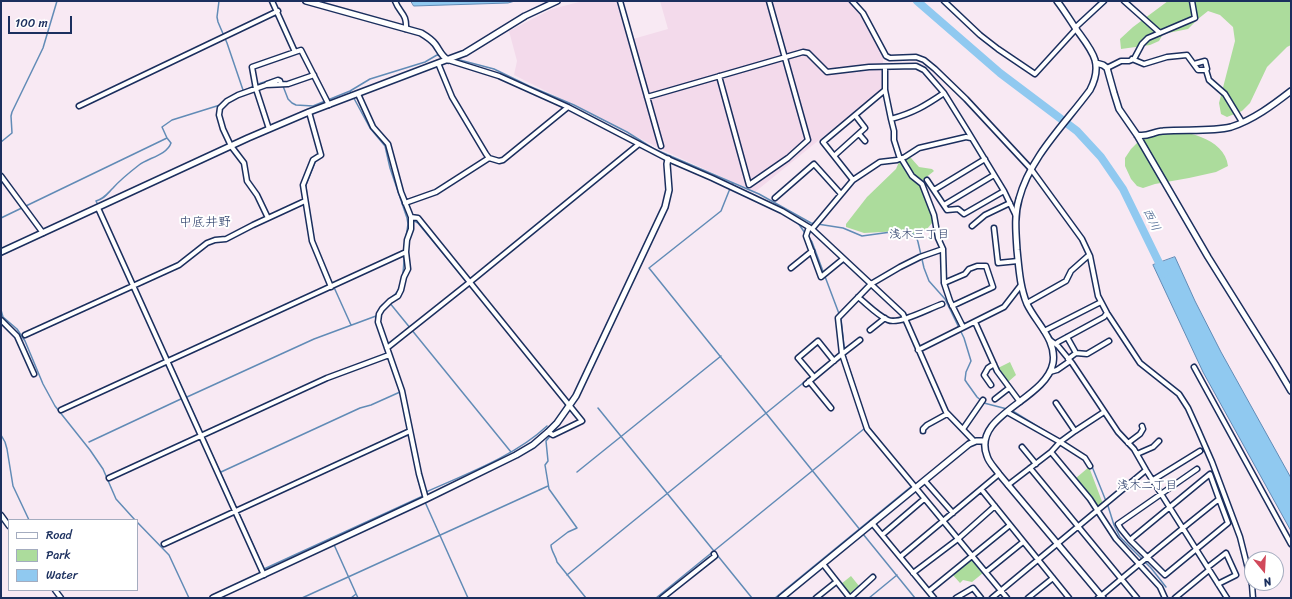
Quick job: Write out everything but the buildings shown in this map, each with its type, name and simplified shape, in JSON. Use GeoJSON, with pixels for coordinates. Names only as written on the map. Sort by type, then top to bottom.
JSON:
{"type":"FeatureCollection","features":[{"type":"Feature","properties":{"kind":"street"},"geometry":{"type":"LineString","coordinates":[[272,1],[278,11],[295,52]]}},
{"type":"Feature","properties":{"kind":"street"},"geometry":{"type":"LineString","coordinates":[[306,1],[420,33],[428,37],[443,57],[448,60],[499,76],[568,107],[604,124],[668,159],[782,211],[810,228],[903,314],[947,414],[974,441]]}},
{"type":"Feature","properties":{"kind":"street"},"geometry":{"type":"LineString","coordinates":[[395,1],[397,7],[404,14],[407,20],[406,29]]}},
{"type":"Feature","properties":{"kind":"street"},"geometry":{"type":"LineString","coordinates":[[1,252],[269,129],[309,112],[465,53],[526,16],[557,1]]}},
{"type":"Feature","properties":{"kind":"street"},"geometry":{"type":"LineString","coordinates":[[620,1],[661,146]]}},
{"type":"Feature","properties":{"kind":"street"},"geometry":{"type":"LineString","coordinates":[[719,76],[749,185],[788,158],[808,140],[769,1]]}},
{"type":"Feature","properties":{"kind":"street"},"geometry":{"type":"LineString","coordinates":[[852,1],[863,13],[886,56],[890,58],[916,57],[924,60],[971,104],[1031,169],[1082,239],[1089,255],[1096,289],[1107,313],[1140,363],[1178,394],[1188,408],[1212,462],[1240,537],[1252,586],[1253,598]]}},
{"type":"Feature","properties":{"kind":"street"},"geometry":{"type":"LineString","coordinates":[[944,1],[980,35],[1035,74],[1076,29],[1077,26],[1104,1]]}},
{"type":"Feature","properties":{"kind":"street"},"geometry":{"type":"LineString","coordinates":[[1057,1],[1090,48],[1096,63],[1097,72],[1095,82],[1090,90],[1031,169],[1025,180],[1016,216],[1018,261],[1021,285],[1027,303],[1053,348],[1054,357],[1050,372],[1040,385],[995,422],[985,436],[986,455],[999,474],[1101,597],[1219,499]]}},
{"type":"Feature","properties":{"kind":"street"},"geometry":{"type":"LineString","coordinates":[[1124,1],[1160,33]]}},
{"type":"Feature","properties":{"kind":"street"},"geometry":{"type":"LineString","coordinates":[[1107,68],[1120,62],[1129,61],[1132,59],[1148,38],[1195,18],[1192,1]]}},
{"type":"Feature","properties":{"kind":"street"},"geometry":{"type":"LineString","coordinates":[[79,106],[278,11]]}},
{"type":"Feature","properties":{"kind":"street"},"geometry":{"type":"LineString","coordinates":[[269,129],[256,89],[252,67],[300,50],[329,105]]}},
{"type":"Feature","properties":{"kind":"street"},"geometry":{"type":"LineString","coordinates":[[647,97],[806,52],[827,72],[869,67],[916,66],[924,70],[944,93],[1004,191],[1016,216]]}},
{"type":"Feature","properties":{"kind":"street"},"geometry":{"type":"LineString","coordinates":[[1132,59],[1144,64],[1167,57],[1187,55],[1198,70],[1206,70]]}},
{"type":"Feature","properties":{"kind":"street"},"geometry":{"type":"LineString","coordinates":[[1194,64],[1205,61],[1209,80],[1225,94],[1242,122]]}},
{"type":"Feature","properties":{"kind":"street"},"geometry":{"type":"LineString","coordinates":[[438,63],[452,97],[489,158],[499,161],[503,160],[568,107]]}},
{"type":"Feature","properties":{"kind":"street"},"geometry":{"type":"LineString","coordinates":[[1096,63],[1107,68],[1119,109],[1137,135],[1208,257],[1291,391]]}},
{"type":"Feature","properties":{"kind":"street"},"geometry":{"type":"LineString","coordinates":[[885,66],[885,90],[894,131],[894,140],[901,158],[912,176],[922,184],[934,215],[938,238],[943,249],[944,283],[952,306],[963,327]]}},
{"type":"Feature","properties":{"kind":"street"},"geometry":{"type":"LineString","coordinates":[[268,218],[257,194],[247,181],[244,163],[231,146],[223,129],[219,115],[220,108],[227,101],[238,95],[266,85],[294,83],[314,75]]}},
{"type":"Feature","properties":{"kind":"street"},"geometry":{"type":"LineString","coordinates":[[853,180],[822,142],[885,90]]}},
{"type":"Feature","properties":{"kind":"street"},"geometry":{"type":"LineString","coordinates":[[1137,135],[1146,136],[1161,131],[1220,129],[1231,127],[1265,110],[1291,91]]}},
{"type":"Feature","properties":{"kind":"street"},"geometry":{"type":"LineString","coordinates":[[891,119],[909,114],[925,106],[944,93]]}},
{"type":"Feature","properties":{"kind":"street"},"geometry":{"type":"LineString","coordinates":[[358,94],[373,127],[388,144],[393,169],[411,217],[406,252],[408,269],[404,277],[402,290],[398,296],[385,305],[379,314],[378,322],[402,391],[426,499]]}},
{"type":"Feature","properties":{"kind":"street"},"geometry":{"type":"LineString","coordinates":[[309,112],[321,155],[313,160],[303,184],[305,201],[312,242],[331,286]]}},
{"type":"Feature","properties":{"kind":"street"},"geometry":{"type":"LineString","coordinates":[[834,156],[865,128],[855,115]]}},
{"type":"Feature","properties":{"kind":"street"},"geometry":{"type":"LineString","coordinates":[[859,134],[865,141]]}},
{"type":"Feature","properties":{"kind":"street"},"geometry":{"type":"LineString","coordinates":[[843,259],[821,277],[806,236],[810,228],[853,180],[880,162],[893,161],[919,148],[966,137],[971,138]]}},
{"type":"Feature","properties":{"kind":"street"},"geometry":{"type":"LineString","coordinates":[[387,348],[639,144]]}},
{"type":"Feature","properties":{"kind":"street"},"geometry":{"type":"LineString","coordinates":[[405,202],[436,192],[489,158]]}},
{"type":"Feature","properties":{"kind":"street"},"geometry":{"type":"LineString","coordinates":[[213,598],[426,499],[516,455],[533,445],[548,432],[557,423],[570,405],[593,361],[664,207],[669,190],[668,159]]}},
{"type":"Feature","properties":{"kind":"street"},"geometry":{"type":"LineString","coordinates":[[934,190],[985,159]]}},
{"type":"Feature","properties":{"kind":"street"},"geometry":{"type":"LineString","coordinates":[[775,198],[814,164],[841,194]]}},
{"type":"Feature","properties":{"kind":"street"},"geometry":{"type":"LineString","coordinates":[[944,205],[994,175]]}},
{"type":"Feature","properties":{"kind":"street"},"geometry":{"type":"LineString","coordinates":[[1,176],[43,233]]}},
{"type":"Feature","properties":{"kind":"street"},"geometry":{"type":"LineString","coordinates":[[926,180],[948,210],[958,209],[964,214],[1004,191]]}},
{"type":"Feature","properties":{"kind":"street"},"geometry":{"type":"LineString","coordinates":[[25,335],[179,265],[207,243],[226,239],[305,201]]}},
{"type":"Feature","properties":{"kind":"street"},"geometry":{"type":"LineString","coordinates":[[972,226],[985,215],[1010,203]]}},
{"type":"Feature","properties":{"kind":"street"},"geometry":{"type":"LineString","coordinates":[[98,208],[264,575]]}},
{"type":"Feature","properties":{"kind":"street"},"geometry":{"type":"LineString","coordinates":[[411,217],[418,218],[582,421],[553,435],[548,432]]}},
{"type":"Feature","properties":{"kind":"street"},"geometry":{"type":"LineString","coordinates":[[994,228],[998,263],[1018,261]]}},
{"type":"Feature","properties":{"kind":"street"},"geometry":{"type":"LineString","coordinates":[[943,249],[920,257],[900,267],[871,284],[858,297],[838,318],[842,354],[867,429],[1007,598]]}},
{"type":"Feature","properties":{"kind":"street"},"geometry":{"type":"LineString","coordinates":[[791,268],[812,251]]}},
{"type":"Feature","properties":{"kind":"street"},"geometry":{"type":"LineString","coordinates":[[61,410],[406,252]]}},
{"type":"Feature","properties":{"kind":"street"},"geometry":{"type":"LineString","coordinates":[[1027,303],[1066,281],[1071,271],[1089,255]]}},
{"type":"Feature","properties":{"kind":"street"},"geometry":{"type":"LineString","coordinates":[[944,283],[965,274],[969,269],[977,266],[986,266],[992,287],[952,306]]}},
{"type":"Feature","properties":{"kind":"street"},"geometry":{"type":"LineString","coordinates":[[918,350],[1004,307],[1021,285]]}},
{"type":"Feature","properties":{"kind":"street"},"geometry":{"type":"LineString","coordinates":[[858,297],[885,318],[893,321],[906,318],[942,304]]}},
{"type":"Feature","properties":{"kind":"street"},"geometry":{"type":"LineString","coordinates":[[1044,331],[1101,302]]}},
{"type":"Feature","properties":{"kind":"street"},"geometry":{"type":"LineString","coordinates":[[1056,344],[1104,317],[1107,313]]}},
{"type":"Feature","properties":{"kind":"street"},"geometry":{"type":"LineString","coordinates":[[870,330],[885,318]]}},
{"type":"Feature","properties":{"kind":"street"},"geometry":{"type":"LineString","coordinates":[[1,320],[17,336],[34,374]]}},
{"type":"Feature","properties":{"kind":"street"},"geometry":{"type":"LineString","coordinates":[[975,322],[994,364],[1020,402]]}},
{"type":"Feature","properties":{"kind":"street"},"geometry":{"type":"LineString","coordinates":[[1067,337],[1076,353]]}},
{"type":"Feature","properties":{"kind":"street"},"geometry":{"type":"LineString","coordinates":[[831,408],[808,382],[860,340]]}},
{"type":"Feature","properties":{"kind":"street"},"geometry":{"type":"LineString","coordinates":[[1049,340],[1056,344],[1069,360],[1118,432],[1137,454],[1227,598]]}},
{"type":"Feature","properties":{"kind":"street"},"geometry":{"type":"LineString","coordinates":[[814,377],[798,358],[818,341],[834,361]]}},
{"type":"Feature","properties":{"kind":"street"},"geometry":{"type":"LineString","coordinates":[[1076,353],[1087,354],[1108,341]]}},
{"type":"Feature","properties":{"kind":"street"},"geometry":{"type":"LineString","coordinates":[[1050,372],[1057,370],[1076,353]]}},
{"type":"Feature","properties":{"kind":"street"},"geometry":{"type":"LineString","coordinates":[[109,478],[327,378],[389,355]]}},
{"type":"Feature","properties":{"kind":"street"},"geometry":{"type":"LineString","coordinates":[[991,385],[984,375],[988,368],[994,364]]}},
{"type":"Feature","properties":{"kind":"street"},"geometry":{"type":"LineString","coordinates":[[1194,367],[1291,544]]}},
{"type":"Feature","properties":{"kind":"street"},"geometry":{"type":"LineString","coordinates":[[995,399],[1009,388]]}},
{"type":"Feature","properties":{"kind":"street"},"geometry":{"type":"LineString","coordinates":[[963,429],[983,400]]}},
{"type":"Feature","properties":{"kind":"street"},"geometry":{"type":"LineString","coordinates":[[1056,403],[1075,431]]}},
{"type":"Feature","properties":{"kind":"street"},"geometry":{"type":"LineString","coordinates":[[1009,410],[1085,458],[1090,466]]}},
{"type":"Feature","properties":{"kind":"street"},"geometry":{"type":"LineString","coordinates":[[1008,485],[1051,452],[1060,442],[1104,412]]}},
{"type":"Feature","properties":{"kind":"street"},"geometry":{"type":"LineString","coordinates":[[923,432],[923,428],[927,425],[947,414]]}},
{"type":"Feature","properties":{"kind":"street"},"geometry":{"type":"LineString","coordinates":[[1128,442],[1140,434],[1143,429],[1142,426]]}},
{"type":"Feature","properties":{"kind":"street"},"geometry":{"type":"LineString","coordinates":[[164,544],[410,431]]}},
{"type":"Feature","properties":{"kind":"street"},"geometry":{"type":"LineString","coordinates":[[781,598],[974,441],[985,441]]}},
{"type":"Feature","properties":{"kind":"street"},"geometry":{"type":"LineString","coordinates":[[1137,454],[1152,447],[1159,441]]}},
{"type":"Feature","properties":{"kind":"street"},"geometry":{"type":"LineString","coordinates":[[1022,447],[1036,464]]}},
{"type":"Feature","properties":{"kind":"street"},"geometry":{"type":"LineString","coordinates":[[1153,480],[1200,451]]}},
{"type":"Feature","properties":{"kind":"street"},"geometry":{"type":"LineString","coordinates":[[1051,452],[1098,510],[1116,539],[1160,587],[1164,598]]}},
{"type":"Feature","properties":{"kind":"street"},"geometry":{"type":"LineString","coordinates":[[1030,468],[1137,598]]}},
{"type":"Feature","properties":{"kind":"street"},"geometry":{"type":"LineString","coordinates":[[1130,540],[1210,474],[1228,523],[1165,575],[1130,540],[1118,524],[1197,469]]}},
{"type":"Feature","properties":{"kind":"street"},"geometry":{"type":"LineString","coordinates":[[992,598],[1146,470]]}},
{"type":"Feature","properties":{"kind":"street"},"geometry":{"type":"LineString","coordinates":[[900,557],[999,474]]}},
{"type":"Feature","properties":{"kind":"street"},"geometry":{"type":"LineString","coordinates":[[925,481],[953,513]]}},
{"type":"Feature","properties":{"kind":"street"},"geometry":{"type":"LineString","coordinates":[[981,489],[1067,597]]}},
{"type":"Feature","properties":{"kind":"street"},"geometry":{"type":"LineString","coordinates":[[882,535],[924,499]]}},
{"type":"Feature","properties":{"kind":"street"},"geometry":{"type":"LineString","coordinates":[[913,574],[958,539],[995,506]]}},
{"type":"Feature","properties":{"kind":"street"},"geometry":{"type":"LineString","coordinates":[[1,515],[8,525]]}},
{"type":"Feature","properties":{"kind":"street"},"geometry":{"type":"LineString","coordinates":[[872,523],[934,598]]}},
{"type":"Feature","properties":{"kind":"street"},"geometry":{"type":"LineString","coordinates":[[929,591],[1010,525]]}},
{"type":"Feature","properties":{"kind":"street"},"geometry":{"type":"LineString","coordinates":[[986,572],[1023,542]]}},
{"type":"Feature","properties":{"kind":"street"},"geometry":{"type":"LineString","coordinates":[[1175,598],[1226,553],[1236,575],[1218,584]]}},
{"type":"Feature","properties":{"kind":"street"},"geometry":{"type":"LineString","coordinates":[[662,598],[716,556],[714,554]]}},
{"type":"Feature","properties":{"kind":"street"},"geometry":{"type":"LineString","coordinates":[[823,564],[849,598],[873,577]]}},
{"type":"Feature","properties":{"kind":"street"},"geometry":{"type":"LineString","coordinates":[[1028,598],[1053,578]]}},
{"type":"Feature","properties":{"kind":"street"},"geometry":{"type":"LineString","coordinates":[[816,598],[836,582]]}},
{"type":"Feature","properties":{"kind":"street"},"geometry":{"type":"LineString","coordinates":[[956,598],[973,588],[981,598]]}},
{"type":"Feature","properties":{"kind":"shaded area"},"geometry":{"type":"Polygon","coordinates":[[[583,1],[622,1],[633,39],[668,29],[660,1],[850,1],[870,27],[883,58],[883,88],[755,192],[667,152],[514,75],[517,61],[509,31],[552,9],[583,1]]]}},
{"type":"Feature","properties":{"kind":"green space"},"geometry":{"type":"Polygon","coordinates":[[[1168,1],[1291,1],[1291,45],[1287,47],[1267,67],[1250,103],[1242,111],[1227,117],[1221,114],[1219,103],[1235,41],[1233,27],[1220,15],[1208,11],[1188,29],[1163,34],[1159,41],[1150,45],[1121,49],[1120,39],[1133,27],[1168,1]]]}},
{"type":"Feature","properties":{"kind":"green space"},"geometry":{"type":"Polygon","coordinates":[[[1158,129],[1179,131],[1201,137],[1211,142],[1219,148],[1225,156],[1228,166],[1216,172],[1189,178],[1155,184],[1143,188],[1137,186],[1131,179],[1125,166],[1125,158],[1131,149],[1146,134],[1158,129]]]}},
{"type":"Feature","properties":{"kind":"green space"},"geometry":{"type":"Polygon","coordinates":[[[907,158],[911,158],[919,167],[932,169],[934,171],[924,179],[923,183],[924,193],[933,222],[926,230],[915,234],[901,231],[864,233],[846,227],[846,224],[867,197],[896,169],[899,162],[907,158]]]}},
{"type":"Feature","properties":{"kind":"green space"},"geometry":{"type":"Polygon","coordinates":[[[1010,362],[1016,375],[1008,382],[998,368],[1010,362]]]}},
{"type":"Feature","properties":{"kind":"green space"},"geometry":{"type":"Polygon","coordinates":[[[1089,467],[1103,504],[1098,508],[1076,478],[1089,467]]]}},
{"type":"Feature","properties":{"kind":"green space"},"geometry":{"type":"Polygon","coordinates":[[[970,559],[973,560],[983,573],[972,582],[963,580],[960,583],[952,574],[970,559]]]}},
{"type":"Feature","properties":{"kind":"green space"},"geometry":{"type":"Polygon","coordinates":[[[851,576],[859,586],[849,594],[841,584],[851,576]]]}},
{"type":"Feature","properties":{"kind":"water"},"geometry":{"type":"Polygon","coordinates":[[[411,1],[515,1],[508,3],[414,6],[411,1]]]}},
{"type":"Feature","properties":{"kind":"water"},"geometry":{"type":"Polygon","coordinates":[[[1175,257],[1221,352],[1291,478],[1291,531],[1203,372],[1153,265],[1175,257]]]}},
{"type":"Feature","properties":{"kind":"waterway"},"geometry":{"type":"LineString","coordinates":[[1,142],[12,133],[12,112],[43,48],[57,1]]}},
{"type":"Feature","properties":{"kind":"waterway"},"geometry":{"type":"LineString","coordinates":[[219,1],[217,17],[218,22],[227,43],[243,90]]}},
{"type":"Feature","properties":{"kind":"waterway","name":"西川"},"geometry":{"type":"LineString","coordinates":[[917,1],[1000,73],[1077,131],[1101,157],[1123,189],[1164,273]]}},
{"type":"Feature","properties":{"kind":"waterway"},"geometry":{"type":"LineString","coordinates":[[283,86],[288,99],[292,103],[296,105],[313,106],[350,91],[370,79],[425,62],[437,55],[441,56]]}},
{"type":"Feature","properties":{"kind":"waterway"},"geometry":{"type":"LineString","coordinates":[[456,59],[494,69],[574,105],[627,132],[654,149],[759,194],[811,223],[843,228],[862,236],[891,232],[913,234],[916,236],[929,281],[945,299],[964,338],[971,361],[966,372],[965,380],[977,397],[984,403],[1007,409]]}},
{"type":"Feature","properties":{"kind":"waterway"},"geometry":{"type":"LineString","coordinates":[[239,93],[261,83],[278,78]]}},
{"type":"Feature","properties":{"kind":"waterway"},"geometry":{"type":"LineString","coordinates":[[350,91],[370,128],[385,146],[390,168],[407,218],[408,224],[405,243]]}},
{"type":"Feature","properties":{"kind":"waterway"},"geometry":{"type":"LineString","coordinates":[[1,218],[167,138],[162,127],[172,120],[220,105],[223,102]]}},
{"type":"Feature","properties":{"kind":"waterway"},"geometry":{"type":"LineString","coordinates":[[98,205],[96,201],[105,196],[132,170],[166,151],[171,143],[167,138]]}},
{"type":"Feature","properties":{"kind":"waterway"},"geometry":{"type":"LineString","coordinates":[[307,198],[306,185],[316,160]]}},
{"type":"Feature","properties":{"kind":"waterway"},"geometry":{"type":"LineString","coordinates":[[733,183],[721,211],[649,268],[861,531]]}},
{"type":"Feature","properties":{"kind":"waterway"},"geometry":{"type":"LineString","coordinates":[[411,219],[418,223],[479,297]]}},
{"type":"Feature","properties":{"kind":"waterway"},"geometry":{"type":"LineString","coordinates":[[799,221],[798,223],[805,233]]}},
{"type":"Feature","properties":{"kind":"waterway"},"geometry":{"type":"LineString","coordinates":[[808,236],[812,242],[841,319],[845,355],[868,426],[908,476]]}},
{"type":"Feature","properties":{"kind":"waterway"},"geometry":{"type":"LineString","coordinates":[[392,297],[396,294],[401,284],[404,255]]}},
{"type":"Feature","properties":{"kind":"waterway"},"geometry":{"type":"LineString","coordinates":[[328,274],[351,325]]}},
{"type":"Feature","properties":{"kind":"waterway"},"geometry":{"type":"LineString","coordinates":[[380,308],[389,300]]}},
{"type":"Feature","properties":{"kind":"waterway"},"geometry":{"type":"LineString","coordinates":[[389,302],[511,452]]}},
{"type":"Feature","properties":{"kind":"waterway"},"geometry":{"type":"LineString","coordinates":[[1,310],[3,317],[17,329],[25,341],[43,384],[55,406],[90,450],[103,469],[116,499],[134,519]]}},
{"type":"Feature","properties":{"kind":"waterway"},"geometry":{"type":"LineString","coordinates":[[187,397],[314,339],[376,316]]}},
{"type":"Feature","properties":{"kind":"waterway"},"geometry":{"type":"LineString","coordinates":[[377,323],[384,346]]}},
{"type":"Feature","properties":{"kind":"waterway"},"geometry":{"type":"LineString","coordinates":[[567,575],[840,353]]}},
{"type":"Feature","properties":{"kind":"waterway"},"geometry":{"type":"LineString","coordinates":[[577,472],[721,356]]}},
{"type":"Feature","properties":{"kind":"waterway"},"geometry":{"type":"LineString","coordinates":[[388,357],[400,392],[413,454]]}},
{"type":"Feature","properties":{"kind":"waterway"},"geometry":{"type":"LineString","coordinates":[[173,368],[264,569],[423,496],[426,492],[490,464],[534,437],[547,426]]}},
{"type":"Feature","properties":{"kind":"waterway"},"geometry":{"type":"LineString","coordinates":[[550,384],[567,406]]}},
{"type":"Feature","properties":{"kind":"waterway"},"geometry":{"type":"LineString","coordinates":[[221,472],[360,408],[371,405],[400,392]]}},
{"type":"Feature","properties":{"kind":"waterway"},"geometry":{"type":"LineString","coordinates":[[89,442],[183,398]]}},
{"type":"Feature","properties":{"kind":"waterway"},"geometry":{"type":"LineString","coordinates":[[598,408],[752,598]]}},
{"type":"Feature","properties":{"kind":"waterway"},"geometry":{"type":"LineString","coordinates":[[570,409],[578,421]]}},
{"type":"Feature","properties":{"kind":"waterway"},"geometry":{"type":"LineString","coordinates":[[1011,410],[1076,450]]}},
{"type":"Feature","properties":{"kind":"waterway"},"geometry":{"type":"LineString","coordinates":[[656,598],[865,428]]}},
{"type":"Feature","properties":{"kind":"waterway"},"geometry":{"type":"LineString","coordinates":[[1,435],[7,449],[13,486],[29,519]]}},
{"type":"Feature","properties":{"kind":"waterway"},"geometry":{"type":"LineString","coordinates":[[551,435],[546,441],[548,461],[545,465],[549,489],[577,528],[568,532],[551,545],[551,547],[557,562],[586,598]]}},
{"type":"Feature","properties":{"kind":"waterway"},"geometry":{"type":"LineString","coordinates":[[1086,457],[1091,464],[1120,537],[1151,568],[1166,587]]}},
{"type":"Feature","properties":{"kind":"waterway"},"geometry":{"type":"LineString","coordinates":[[418,479],[423,497]]}},
{"type":"Feature","properties":{"kind":"waterway"},"geometry":{"type":"LineString","coordinates":[[775,598],[913,485]]}},
{"type":"Feature","properties":{"kind":"waterway"},"geometry":{"type":"LineString","coordinates":[[302,598],[548,486]]}},
{"type":"Feature","properties":{"kind":"waterway"},"geometry":{"type":"LineString","coordinates":[[425,502],[468,598]]}},
{"type":"Feature","properties":{"kind":"waterway"},"geometry":{"type":"LineString","coordinates":[[138,523],[169,555],[189,598]]}},
{"type":"Feature","properties":{"kind":"waterway"},"geometry":{"type":"LineString","coordinates":[[863,534],[915,598]]}},
{"type":"Feature","properties":{"kind":"waterway"},"geometry":{"type":"LineString","coordinates":[[331,538],[358,598]]}},
{"type":"Feature","properties":{"kind":"waterway"},"geometry":{"type":"LineString","coordinates":[[869,598],[897,575]]}},
{"type":"Feature","properties":{"kind":"waterway"},"geometry":{"type":"LineString","coordinates":[[351,598],[356,594]]}},
{"type":"Feature","properties":{"kind":"district","name":"中底井野"},"geometry":{"type":"Point","coordinates":[205,223]}},
{"type":"Feature","properties":{"kind":"district","name":"浅木三丁目"},"geometry":{"type":"Point","coordinates":[919,235]}},
{"type":"Feature","properties":{"kind":"district","name":"浅木二丁目"},"geometry":{"type":"Point","coordinates":[1147,486]}}]}
